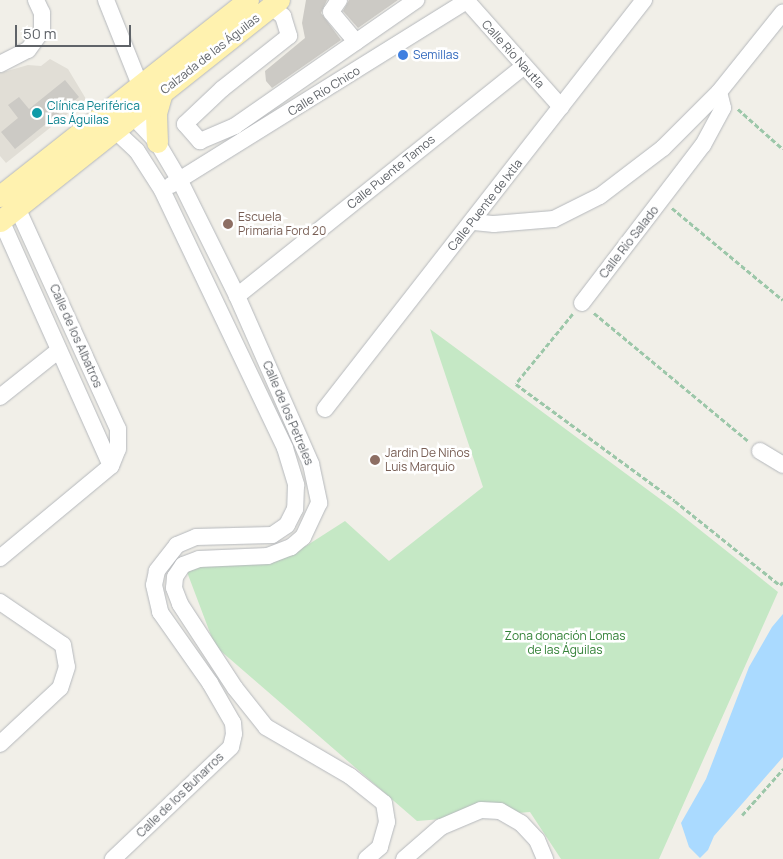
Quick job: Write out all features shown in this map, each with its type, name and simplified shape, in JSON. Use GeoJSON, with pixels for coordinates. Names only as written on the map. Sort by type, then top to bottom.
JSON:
{"type":"FeatureCollection","features":[{"type":"Feature","properties":{"kind":"main road","name":"Calzada de las Águilas"},"geometry":{"type":"LineString","coordinates":[[5,211],[125,108],[140,85],[248,0]]}},
{"type":"Feature","properties":{"kind":"main road","name":"Calzada de las Águilas"},"geometry":{"type":"LineString","coordinates":[[125,108],[162,92],[275,3]]}},
{"type":"Feature","properties":{"kind":"main road"},"geometry":{"type":"LineString","coordinates":[[157,142],[156,114],[162,92]]}},
{"type":"Feature","properties":{"kind":"street"},"geometry":{"type":"LineString","coordinates":[[0,64],[28,50],[42,31],[42,12],[36,0]]}},
{"type":"Feature","properties":{"kind":"street"},"geometry":{"type":"LineString","coordinates":[[106,0],[140,85]]}},
{"type":"Feature","properties":{"kind":"street"},"geometry":{"type":"LineString","coordinates":[[339,0],[331,12],[356,42]]}},
{"type":"Feature","properties":{"kind":"street"},"geometry":{"type":"LineString","coordinates":[[275,3],[283,16],[289,36],[222,89],[185,124],[200,141],[235,126],[416,0]]}},
{"type":"Feature","properties":{"kind":"street","name":"Calle Río Nautla"},"geometry":{"type":"LineString","coordinates":[[467,0],[523,67],[561,106]]}},
{"type":"Feature","properties":{"kind":"street","name":"Calle Río Chico"},"geometry":{"type":"LineString","coordinates":[[162,190],[180,181],[467,0]]}},
{"type":"Feature","properties":{"kind":"street","name":"Calle Puente de Ixtla"},"geometry":{"type":"LineString","coordinates":[[325,409],[474,222],[644,0]]}},
{"type":"Feature","properties":{"kind":"street"},"geometry":{"type":"LineString","coordinates":[[474,222],[494,224],[566,216],[600,196],[649,160],[719,92],[783,12]]}},
{"type":"Feature","properties":{"kind":"street","name":"Calle Puente Tamos"},"geometry":{"type":"LineString","coordinates":[[237,296],[523,67]]}},
{"type":"Feature","properties":{"kind":"street","name":"Calle Río Salado"},"geometry":{"type":"LineString","coordinates":[[582,303],[703,145],[723,108],[719,92]]}},
{"type":"Feature","properties":{"kind":"street","name":"Calle de los Petreles"},"geometry":{"type":"LineString","coordinates":[[125,108],[157,142],[180,181],[237,296],[311,464],[319,503],[303,536],[291,547],[268,556],[199,558],[184,565],[175,577],[174,588],[180,604],[235,688],[266,726],[350,776],[384,803],[387,822],[380,847],[366,859]]}},
{"type":"Feature","properties":{"kind":"street","name":"Calle de los Petreles"},"geometry":{"type":"LineString","coordinates":[[108,123],[137,150],[162,190],[285,448],[296,485],[295,508],[287,525],[272,535],[196,536],[177,545],[157,571],[154,585],[160,612],[233,723]]}},
{"type":"Feature","properties":{"kind":"street","name":"Calle de los Albatros"},"geometry":{"type":"LineString","coordinates":[[5,211],[59,350],[111,466]]}},
{"type":"Feature","properties":{"kind":"street","name":"Calle de los Albatros"},"geometry":{"type":"LineString","coordinates":[[5,211],[118,429],[118,449],[111,466]]}},
{"type":"Feature","properties":{"kind":"street"},"geometry":{"type":"LineString","coordinates":[[0,397],[59,350]]}},
{"type":"Feature","properties":{"kind":"street"},"geometry":{"type":"LineString","coordinates":[[760,451],[783,466]]}},
{"type":"Feature","properties":{"kind":"street"},"geometry":{"type":"LineString","coordinates":[[0,558],[111,466]]}},
{"type":"Feature","properties":{"kind":"street"},"geometry":{"type":"LineString","coordinates":[[0,602],[63,645],[67,667],[60,688],[0,744]]}},
{"type":"Feature","properties":{"kind":"street","name":"Calle de los Buharros"},"geometry":{"type":"LineString","coordinates":[[113,859],[231,747],[233,723]]}},
{"type":"Feature","properties":{"kind":"street"},"geometry":{"type":"LineString","coordinates":[[404,859],[441,827],[481,810],[500,811],[520,823],[537,840],[545,859]]}},
{"type":"Feature","properties":{"kind":"path"},"geometry":{"type":"LineString","coordinates":[[719,92],[783,149]]}},
{"type":"Feature","properties":{"kind":"path"},"geometry":{"type":"LineString","coordinates":[[662,200],[783,300]]}},
{"type":"Feature","properties":{"kind":"path"},"geometry":{"type":"LineString","coordinates":[[760,451],[582,303],[516,384],[675,501],[780,585],[783,582]]}},
{"type":"Feature","properties":{"kind":"path"},"geometry":{"type":"LineString","coordinates":[[742,815],[783,768]]}},
{"type":"Feature","properties":{"kind":"shaded area"},"geometry":{"type":"Polygon","coordinates":[[[50,59],[68,69],[86,99],[6,163],[0,156],[0,73],[28,65],[41,66],[50,59]]]}},
{"type":"Feature","properties":{"kind":"green space","name":"Zona donación Lomas de las Águilas"},"geometry":{"type":"Polygon","coordinates":[[[430,329],[675,510],[778,592],[659,859],[561,859],[530,812],[417,821],[215,646],[184,564],[306,546],[345,521],[389,561],[483,487],[430,329]]]}},
{"type":"Feature","properties":{"kind":"water"},"geometry":{"type":"Polygon","coordinates":[[[783,614],[783,757],[714,836],[708,850],[700,858],[689,847],[681,823],[706,779],[749,667],[772,627],[783,614]]]}},
{"type":"Feature","properties":{"kind":"building"},"geometry":{"type":"Polygon","coordinates":[[[306,0],[327,0],[321,13],[341,40],[272,88],[266,81],[265,71],[305,38],[302,23],[306,0]]]}},
{"type":"Feature","properties":{"kind":"building"},"geometry":{"type":"Polygon","coordinates":[[[349,0],[398,0],[358,28],[343,11],[349,0]]]}},
{"type":"Feature","properties":{"kind":"building","name":"Clínica Periférica Las Águilas"},"geometry":{"type":"Polygon","coordinates":[[[65,80],[79,97],[15,149],[1,132],[18,118],[8,105],[19,97],[29,109],[65,80]]]}},
{"type":"Feature","properties":{"kind":"place","name":"Semillas"},"geometry":{"type":"Point","coordinates":[403,55]}},
{"type":"Feature","properties":{"kind":"place","name":"Clínica Periférica Las Águilas"},"geometry":{"type":"Point","coordinates":[37,113]}},
{"type":"Feature","properties":{"kind":"place","name":"Escuela Primaria Ford 20"},"geometry":{"type":"Point","coordinates":[228,224]}},
{"type":"Feature","properties":{"kind":"place","name":"Jardin De Niños Luis Marquio"},"geometry":{"type":"Point","coordinates":[375,460]}}]}
